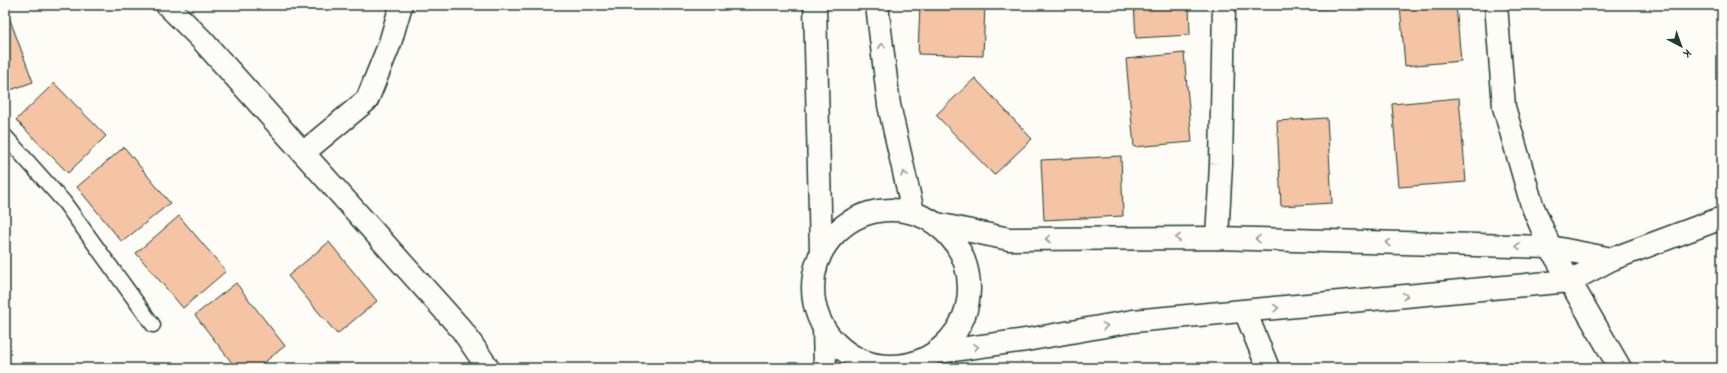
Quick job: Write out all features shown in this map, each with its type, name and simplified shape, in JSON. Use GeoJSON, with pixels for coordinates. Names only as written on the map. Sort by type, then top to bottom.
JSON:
{"type":"FeatureCollection","features":[{"type":"Feature","properties":{"kind":"street"},"geometry":{"type":"LineString","coordinates":[[167,5],[202,40],[462,330],[488,368]]}},
{"type":"Feature","properties":{"kind":"street"},"geometry":{"type":"LineString","coordinates":[[304,153],[367,100],[390,43],[401,5]]}},
{"type":"Feature","properties":{"kind":"street"},"geometry":{"type":"LineString","coordinates":[[814,5],[821,252],[813,278],[814,304],[824,329],[841,350],[864,363],[891,367],[914,366],[938,352],[955,334],[966,312],[970,287],[966,263],[955,241],[937,224]]}},
{"type":"Feature","properties":{"kind":"street"},"geometry":{"type":"LineString","coordinates":[[877,5],[888,105],[913,212]]}},
{"type":"Feature","properties":{"kind":"street"},"geometry":{"type":"LineString","coordinates":[[1217,238],[1221,164],[1224,5]]}},
{"type":"Feature","properties":{"kind":"street"},"geometry":{"type":"LineString","coordinates":[[1496,5],[1504,107],[1532,205],[1550,247],[1620,368]]}},
{"type":"Feature","properties":{"kind":"street"},"geometry":{"type":"LineString","coordinates":[[821,252],[838,231],[860,216],[886,209],[913,212],[937,224],[1010,239],[1217,238],[1550,247],[1612,259]]}},
{"type":"Feature","properties":{"kind":"street"},"geometry":{"type":"LineString","coordinates":[[938,352],[1026,340],[1133,321],[1570,281],[1612,259],[1722,218]]}},
{"type":"Feature","properties":{"kind":"street"},"geometry":{"type":"LineString","coordinates":[[1245,311],[1268,368]]}},
{"type":"Feature","properties":{"kind":"street"},"geometry":{"type":"LineString","coordinates":[[824,329],[826,368]]}},
{"type":"Feature","properties":{"kind":"lane"},"geometry":{"type":"LineString","coordinates":[[5,136],[64,202],[153,325]]}},
{"type":"Feature","properties":{"kind":"building"},"geometry":{"type":"Polygon","coordinates":[[[920,5],[985,5],[983,56],[918,54],[920,5]]]}},
{"type":"Feature","properties":{"kind":"building"},"geometry":{"type":"Polygon","coordinates":[[[1134,5],[1189,5],[1190,35],[1136,38],[1134,5]]]}},
{"type":"Feature","properties":{"kind":"building"},"geometry":{"type":"Polygon","coordinates":[[[1282,5],[1353,5],[1353,8],[1282,10],[1282,5]]]}},
{"type":"Feature","properties":{"kind":"building"},"geometry":{"type":"Polygon","coordinates":[[[1400,5],[1456,5],[1461,61],[1405,66],[1400,5]]]}},
{"type":"Feature","properties":{"kind":"building"},"geometry":{"type":"Polygon","coordinates":[[[6,9],[33,82],[5,92],[5,10],[6,9]]]}},
{"type":"Feature","properties":{"kind":"building"},"geometry":{"type":"Polygon","coordinates":[[[1184,53],[1192,142],[1134,147],[1126,59],[1184,53]]]}},
{"type":"Feature","properties":{"kind":"building"},"geometry":{"type":"Polygon","coordinates":[[[975,78],[1032,139],[994,175],[936,115],[975,78]]]}},
{"type":"Feature","properties":{"kind":"building"},"geometry":{"type":"Polygon","coordinates":[[[54,83],[106,136],[68,173],[16,120],[54,83]]]}},
{"type":"Feature","properties":{"kind":"building"},"geometry":{"type":"Polygon","coordinates":[[[1459,98],[1466,182],[1399,187],[1392,104],[1459,98]]]}},
{"type":"Feature","properties":{"kind":"building"},"geometry":{"type":"Polygon","coordinates":[[[1327,118],[1332,203],[1281,206],[1277,121],[1327,118]]]}},
{"type":"Feature","properties":{"kind":"building"},"geometry":{"type":"Polygon","coordinates":[[[124,147],[170,203],[122,242],[77,187],[124,147]]]}},
{"type":"Feature","properties":{"kind":"building"},"geometry":{"type":"Polygon","coordinates":[[[1121,156],[1123,216],[1044,220],[1041,160],[1121,156]]]}},
{"type":"Feature","properties":{"kind":"building"},"geometry":{"type":"Polygon","coordinates":[[[179,216],[226,271],[183,308],[136,253],[179,216]]]}},
{"type":"Feature","properties":{"kind":"building"},"geometry":{"type":"Polygon","coordinates":[[[329,242],[377,301],[337,334],[288,276],[329,242]]]}},
{"type":"Feature","properties":{"kind":"building"},"geometry":{"type":"Polygon","coordinates":[[[236,283],[285,346],[257,368],[236,368],[195,315],[236,283]]]}}]}
